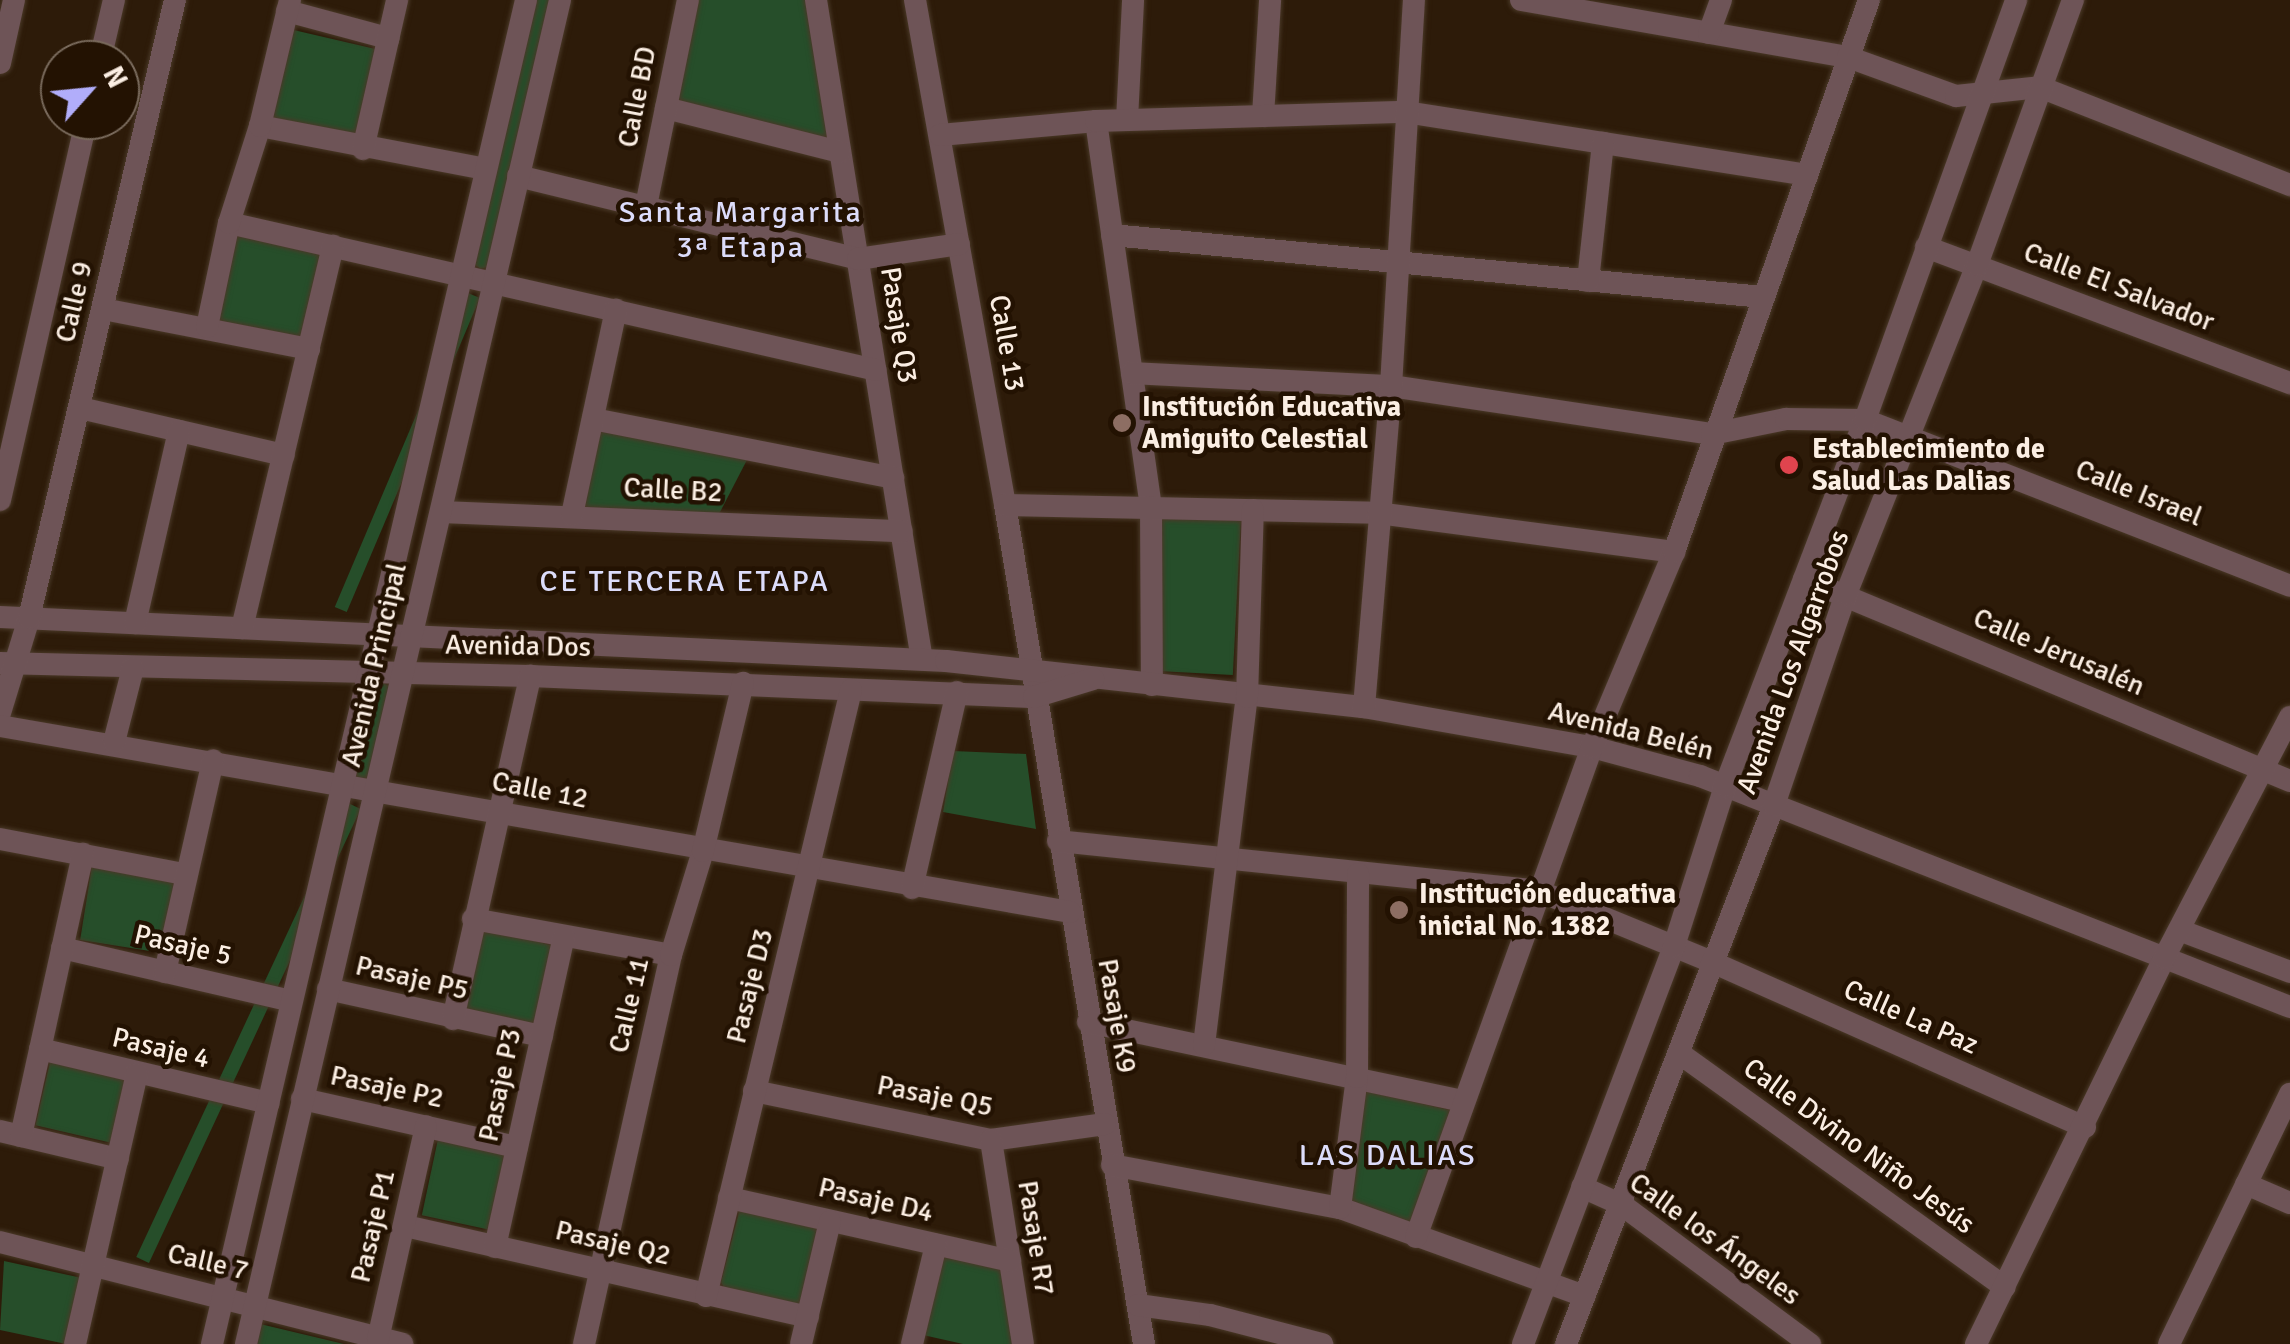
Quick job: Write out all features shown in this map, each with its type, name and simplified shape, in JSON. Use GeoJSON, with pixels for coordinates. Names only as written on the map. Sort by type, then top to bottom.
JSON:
{"type":"FeatureCollection","features":[{"type":"Feature","properties":{"kind":"street"},"geometry":{"type":"LineString","coordinates":[[0,63],[4,27],[14,0]]}},
{"type":"Feature","properties":{"kind":"street"},"geometry":{"type":"LineString","coordinates":[[105,40],[114,0]]}},
{"type":"Feature","properties":{"kind":"street","name":"Calle 9"},"geometry":{"type":"LineString","coordinates":[[0,714],[8,664],[29,618],[175,0]]}},
{"type":"Feature","properties":{"kind":"street"},"geometry":{"type":"LineString","coordinates":[[363,148],[397,0]]}},
{"type":"Feature","properties":{"kind":"street","name":"Avenida Principal"},"geometry":{"type":"LineString","coordinates":[[212,1344],[526,0]]}},
{"type":"Feature","properties":{"kind":"street","name":"Avenida Principal"},"geometry":{"type":"LineString","coordinates":[[246,1344],[560,0]]}},
{"type":"Feature","properties":{"kind":"street","name":"Calle BD"},"geometry":{"type":"LineString","coordinates":[[646,206],[688,0]]}},
{"type":"Feature","properties":{"kind":"street","name":"Pasaje Q3"},"geometry":{"type":"LineString","coordinates":[[816,0],[922,660]]}},
{"type":"Feature","properties":{"kind":"street","name":"Calle 13"},"geometry":{"type":"LineString","coordinates":[[915,0],[1005,505],[1034,697]]}},
{"type":"Feature","properties":{"kind":"street"},"geometry":{"type":"LineString","coordinates":[[1126,120],[1132,0]]}},
{"type":"Feature","properties":{"kind":"street"},"geometry":{"type":"LineString","coordinates":[[1263,116],[1270,0]]}},
{"type":"Feature","properties":{"kind":"street"},"geometry":{"type":"LineString","coordinates":[[1364,707],[1391,386],[1414,0]]}},
{"type":"Feature","properties":{"kind":"street"},"geometry":{"type":"LineString","coordinates":[[1520,0],[1556,3],[1848,57],[1956,96],[2040,87],[2290,184]]}},
{"type":"Feature","properties":{"kind":"street"},"geometry":{"type":"LineString","coordinates":[[1709,33],[1721,0]]}},
{"type":"Feature","properties":{"kind":"street"},"geometry":{"type":"LineString","coordinates":[[1416,1237],[1592,747],[1674,552],[1712,434],[1869,0]]}},
{"type":"Feature","properties":{"kind":"street","name":"Avenida Los Algarrobos"},"geometry":{"type":"LineString","coordinates":[[1524,1344],[1674,946],[1725,786],[1865,420],[2016,0]]}},
{"type":"Feature","properties":{"kind":"street","name":"Avenida Los Algarrobos"},"geometry":{"type":"LineString","coordinates":[[1566,1344],[1774,805],[1846,594],[1977,265],[2073,0]]}},
{"type":"Feature","properties":{"kind":"street"},"geometry":{"type":"LineString","coordinates":[[207,327],[229,223],[260,126],[289,6],[388,38]]}},
{"type":"Feature","properties":{"kind":"street"},"geometry":{"type":"LineString","coordinates":[[666,108],[840,152]]}},
{"type":"Feature","properties":{"kind":"street"},"geometry":{"type":"LineString","coordinates":[[940,135],[1096,121],[1406,112],[1806,175]]}},
{"type":"Feature","properties":{"kind":"street"},"geometry":{"type":"LineString","coordinates":[[1096,121],[1152,507],[1152,685]]}},
{"type":"Feature","properties":{"kind":"street"},"geometry":{"type":"LineString","coordinates":[[260,126],[486,169]]}},
{"type":"Feature","properties":{"kind":"street"},"geometry":{"type":"LineString","coordinates":[[0,500],[81,140]]}},
{"type":"Feature","properties":{"kind":"street"},"geometry":{"type":"LineString","coordinates":[[1588,281],[1604,143]]}},
{"type":"Feature","properties":{"kind":"street"},"geometry":{"type":"LineString","coordinates":[[518,176],[858,260],[959,244]]}},
{"type":"Feature","properties":{"kind":"street"},"geometry":{"type":"LineString","coordinates":[[229,223],[876,370]]}},
{"type":"Feature","properties":{"kind":"street"},"geometry":{"type":"LineString","coordinates":[[1112,235],[1763,298]]}},
{"type":"Feature","properties":{"kind":"street"},"geometry":{"type":"LineString","coordinates":[[242,628],[334,246]]}},
{"type":"Feature","properties":{"kind":"street","name":"Calle El Salvador"},"geometry":{"type":"LineString","coordinates":[[1926,247],[2290,383]]}},
{"type":"Feature","properties":{"kind":"street"},"geometry":{"type":"LineString","coordinates":[[103,309],[309,350]]}},
{"type":"Feature","properties":{"kind":"street"},"geometry":{"type":"LineString","coordinates":[[572,514],[616,310]]}},
{"type":"Feature","properties":{"kind":"street","name":"Calle Israel"},"geometry":{"type":"LineString","coordinates":[[1132,373],[1391,386],[1712,434],[1786,419],[1865,420],[2290,586]]}},
{"type":"Feature","properties":{"kind":"street"},"geometry":{"type":"LineString","coordinates":[[80,408],[284,455]]}},
{"type":"Feature","properties":{"kind":"street"},"geometry":{"type":"LineString","coordinates":[[593,419],[893,478]]}},
{"type":"Feature","properties":{"kind":"street"},"geometry":{"type":"LineString","coordinates":[[135,623],[180,431]]}},
{"type":"Feature","properties":{"kind":"street"},"geometry":{"type":"LineString","coordinates":[[1005,505],[1378,514],[1674,552]]}},
{"type":"Feature","properties":{"kind":"street"},"geometry":{"type":"LineString","coordinates":[[1204,1045],[1247,698],[1253,510]]}},
{"type":"Feature","properties":{"kind":"street","name":"Calle B2"},"geometry":{"type":"LineString","coordinates":[[440,512],[572,514],[902,531]]}},
{"type":"Feature","properties":{"kind":"street","name":"Calle Jerusalén"},"geometry":{"type":"LineString","coordinates":[[1804,579],[2290,782]]}},
{"type":"Feature","properties":{"kind":"street","name":"Avenida Dos"},"geometry":{"type":"LineString","coordinates":[[0,617],[1029,667]]}},
{"type":"Feature","properties":{"kind":"street","name":"Avenida Dos"},"geometry":{"type":"LineString","coordinates":[[8,664],[530,676],[1034,697]]}},
{"type":"Feature","properties":{"kind":"street","name":"Avenida Belén"},"geometry":{"type":"LineString","coordinates":[[1029,667],[1247,698],[1364,707],[1592,747],[1725,786],[2290,1007]]}},
{"type":"Feature","properties":{"kind":"street"},"geometry":{"type":"LineString","coordinates":[[114,742],[133,668]]}},
{"type":"Feature","properties":{"kind":"street"},"geometry":{"type":"LineString","coordinates":[[452,1019],[530,676]]}},
{"type":"Feature","properties":{"kind":"street","name":"Avenida Belén"},"geometry":{"type":"LineString","coordinates":[[1034,697],[1099,678]]}},
{"type":"Feature","properties":{"kind":"street","name":"Calle 11"},"geometry":{"type":"LineString","coordinates":[[584,1344],[671,955],[703,852],[743,683]]}},
{"type":"Feature","properties":{"kind":"street","name":"Pasaje D3"},"geometry":{"type":"LineString","coordinates":[[706,1296],[850,690]]}},
{"type":"Feature","properties":{"kind":"street"},"geometry":{"type":"LineString","coordinates":[[912,888],[957,692]]}},
{"type":"Feature","properties":{"kind":"street","name":"Pasaje K9"},"geometry":{"type":"LineString","coordinates":[[1034,697],[1144,1344]]}},
{"type":"Feature","properties":{"kind":"street"},"geometry":{"type":"LineString","coordinates":[[1976,1344],[2164,958],[2290,717]]}},
{"type":"Feature","properties":{"kind":"street","name":"Calle 12"},"geometry":{"type":"LineString","coordinates":[[0,726],[114,742],[703,852],[1070,912]]}},
{"type":"Feature","properties":{"kind":"street"},"geometry":{"type":"LineString","coordinates":[[165,972],[184,874],[213,760]]}},
{"type":"Feature","properties":{"kind":"street"},"geometry":{"type":"LineString","coordinates":[[0,839],[184,874]]}},
{"type":"Feature","properties":{"kind":"street","name":"Calle La Paz"},"geometry":{"type":"LineString","coordinates":[[1058,841],[1538,891],[1712,962],[2085,1127]]}},
{"type":"Feature","properties":{"kind":"street"},"geometry":{"type":"LineString","coordinates":[[83,854],[40,1049],[10,1133],[118,1159]]}},
{"type":"Feature","properties":{"kind":"street"},"geometry":{"type":"LineString","coordinates":[[1340,1208],[1357,1078],[1358,874]]}},
{"type":"Feature","properties":{"kind":"street"},"geometry":{"type":"LineString","coordinates":[[473,919],[671,955]]}},
{"type":"Feature","properties":{"kind":"street"},"geometry":{"type":"LineString","coordinates":[[2179,930],[2290,972]]}},
{"type":"Feature","properties":{"kind":"street","name":"Pasaje P3"},"geometry":{"type":"LineString","coordinates":[[495,1247],[564,936]]}},
{"type":"Feature","properties":{"kind":"street","name":"Pasaje 5"},"geometry":{"type":"LineString","coordinates":[[62,948],[291,1000]]}},
{"type":"Feature","properties":{"kind":"street","name":"Pasaje P5"},"geometry":{"type":"LineString","coordinates":[[328,989],[542,1036]]}},
{"type":"Feature","properties":{"kind":"street"},"geometry":{"type":"LineString","coordinates":[[1088,1022],[1464,1101]]}},
{"type":"Feature","properties":{"kind":"street","name":"Pasaje 4"},"geometry":{"type":"LineString","coordinates":[[40,1049],[269,1103]]}},
{"type":"Feature","properties":{"kind":"street","name":"Calle Divino Niño Jesús"},"geometry":{"type":"LineString","coordinates":[[1678,1054],[2005,1288]]}},
{"type":"Feature","properties":{"kind":"street"},"geometry":{"type":"LineString","coordinates":[[74,1344],[137,1074]]}},
{"type":"Feature","properties":{"kind":"street","name":"Pasaje Q5"},"geometry":{"type":"LineString","coordinates":[[754,1091],[991,1140],[1105,1124]]}},
{"type":"Feature","properties":{"kind":"street"},"geometry":{"type":"LineString","coordinates":[[2170,1344],[2290,1094]]}},
{"type":"Feature","properties":{"kind":"street","name":"Pasaje P2"},"geometry":{"type":"LineString","coordinates":[[302,1099],[517,1147]]}},
{"type":"Feature","properties":{"kind":"street","name":"Pasaje P1"},"geometry":{"type":"LineString","coordinates":[[378,1338],[426,1126]]}},
{"type":"Feature","properties":{"kind":"street","name":"Pasaje R7"},"geometry":{"type":"LineString","coordinates":[[991,1140],[1023,1344]]}},
{"type":"Feature","properties":{"kind":"street"},"geometry":{"type":"LineString","coordinates":[[1112,1165],[1340,1208],[1586,1296]]}},
{"type":"Feature","properties":{"kind":"street"},"geometry":{"type":"LineString","coordinates":[[2246,1184],[2290,1203]]}},
{"type":"Feature","properties":{"kind":"street","name":"Calle los Ángeles"},"geometry":{"type":"LineString","coordinates":[[1582,1186],[1622,1205],[1810,1344]]}},
{"type":"Feature","properties":{"kind":"street","name":"Pasaje D4"},"geometry":{"type":"LineString","coordinates":[[730,1198],[1010,1261]]}},
{"type":"Feature","properties":{"kind":"street"},"geometry":{"type":"LineString","coordinates":[[802,1344],[830,1220]]}},
{"type":"Feature","properties":{"kind":"street","name":"Pasaje Q2"},"geometry":{"type":"LineString","coordinates":[[404,1226],[808,1317]]}},
{"type":"Feature","properties":{"kind":"street","name":"Calle 7"},"geometry":{"type":"LineString","coordinates":[[0,1242],[402,1344]]}},
{"type":"Feature","properties":{"kind":"street"},"geometry":{"type":"LineString","coordinates":[[917,1343],[936,1245]]}},
{"type":"Feature","properties":{"kind":"street"},"geometry":{"type":"LineString","coordinates":[[1138,1305],[1210,1315],[1322,1344]]}},
{"type":"Feature","properties":{"kind":"green space"},"geometry":{"type":"Polygon","coordinates":[[[533,0],[552,0],[490,266],[481,269],[475,265],[533,0]]]}},
{"type":"Feature","properties":{"kind":"green space"},"geometry":{"type":"Polygon","coordinates":[[[696,0],[808,0],[831,143],[670,106],[696,0]]]}},
{"type":"Feature","properties":{"kind":"green space"},"geometry":{"type":"Polygon","coordinates":[[[285,28],[377,49],[355,144],[263,123],[285,28]]]}},
{"type":"Feature","properties":{"kind":"green space"},"geometry":{"type":"Polygon","coordinates":[[[233,230],[328,249],[310,342],[215,323],[233,230]]]}},
{"type":"Feature","properties":{"kind":"green space"},"geometry":{"type":"Polygon","coordinates":[[[468,293],[480,298],[347,612],[335,607],[468,293]]]}},
{"type":"Feature","properties":{"kind":"green space"},"geometry":{"type":"Polygon","coordinates":[[[596,423],[749,456],[718,516],[576,511],[596,423]]]}},
{"type":"Feature","properties":{"kind":"green space"},"geometry":{"type":"Polygon","coordinates":[[[1161,517],[1241,521],[1233,675],[1153,671],[1161,517]]]}},
{"type":"Feature","properties":{"kind":"green space"},"geometry":{"type":"Polygon","coordinates":[[[375,685],[389,686],[370,778],[355,780],[375,685]]]}},
{"type":"Feature","properties":{"kind":"green space"},"geometry":{"type":"Polygon","coordinates":[[[953,751],[1026,754],[1036,829],[943,812],[953,751]]]}},
{"type":"Feature","properties":{"kind":"green space"},"geometry":{"type":"Polygon","coordinates":[[[348,803],[361,809],[149,1263],[136,1257],[348,803]]]}},
{"type":"Feature","properties":{"kind":"green space"},"geometry":{"type":"Polygon","coordinates":[[[92,865],[176,878],[164,953],[80,940],[92,865]]]}},
{"type":"Feature","properties":{"kind":"green space"},"geometry":{"type":"Polygon","coordinates":[[[483,927],[558,947],[536,1030],[461,1010],[483,927]]]}},
{"type":"Feature","properties":{"kind":"green space"},"geometry":{"type":"Polygon","coordinates":[[[50,1062],[130,1080],[115,1144],[35,1125],[50,1062]]]}},
{"type":"Feature","properties":{"kind":"green space"},"geometry":{"type":"Polygon","coordinates":[[[1364,1091],[1450,1110],[1412,1225],[1347,1201],[1364,1091]]]}},
{"type":"Feature","properties":{"kind":"green space"},"geometry":{"type":"Polygon","coordinates":[[[438,1139],[505,1153],[488,1229],[422,1215],[438,1139]]]}},
{"type":"Feature","properties":{"kind":"green space"},"geometry":{"type":"Polygon","coordinates":[[[747,1208],[820,1224],[800,1307],[724,1288],[721,1282],[739,1212],[747,1208]]]}},
{"type":"Feature","properties":{"kind":"green space"},"geometry":{"type":"Polygon","coordinates":[[[942,1257],[1003,1266],[1015,1344],[963,1344],[923,1335],[942,1257]]]}},
{"type":"Feature","properties":{"kind":"green space"},"geometry":{"type":"Polygon","coordinates":[[[4,1261],[82,1278],[66,1344],[0,1330],[4,1261]]]}},
{"type":"Feature","properties":{"kind":"green space"},"geometry":{"type":"Polygon","coordinates":[[[252,1322],[344,1344],[247,1344],[252,1322]]]}},
{"type":"Feature","properties":{"kind":"place","name":"Institución Educativa Amiguito Celestial"},"geometry":{"type":"Point","coordinates":[1122,423]}},
{"type":"Feature","properties":{"kind":"place","name":"Establecimiento de Salud Las Dalias"},"geometry":{"type":"Point","coordinates":[1789,465]}},
{"type":"Feature","properties":{"kind":"place","name":"Institución educativa inicial No. 1382"},"geometry":{"type":"Point","coordinates":[1399,910]}},
{"type":"Feature","properties":{"kind":"district","name":"Santa Margarita 3ª Etapa"},"geometry":{"type":"Point","coordinates":[741,230]}},
{"type":"Feature","properties":{"kind":"district","name":"CE TERCERA ETAPA"},"geometry":{"type":"Point","coordinates":[685,582]}},
{"type":"Feature","properties":{"kind":"district","name":"LAS DALIAS"},"geometry":{"type":"Point","coordinates":[1388,1156]}}]}
